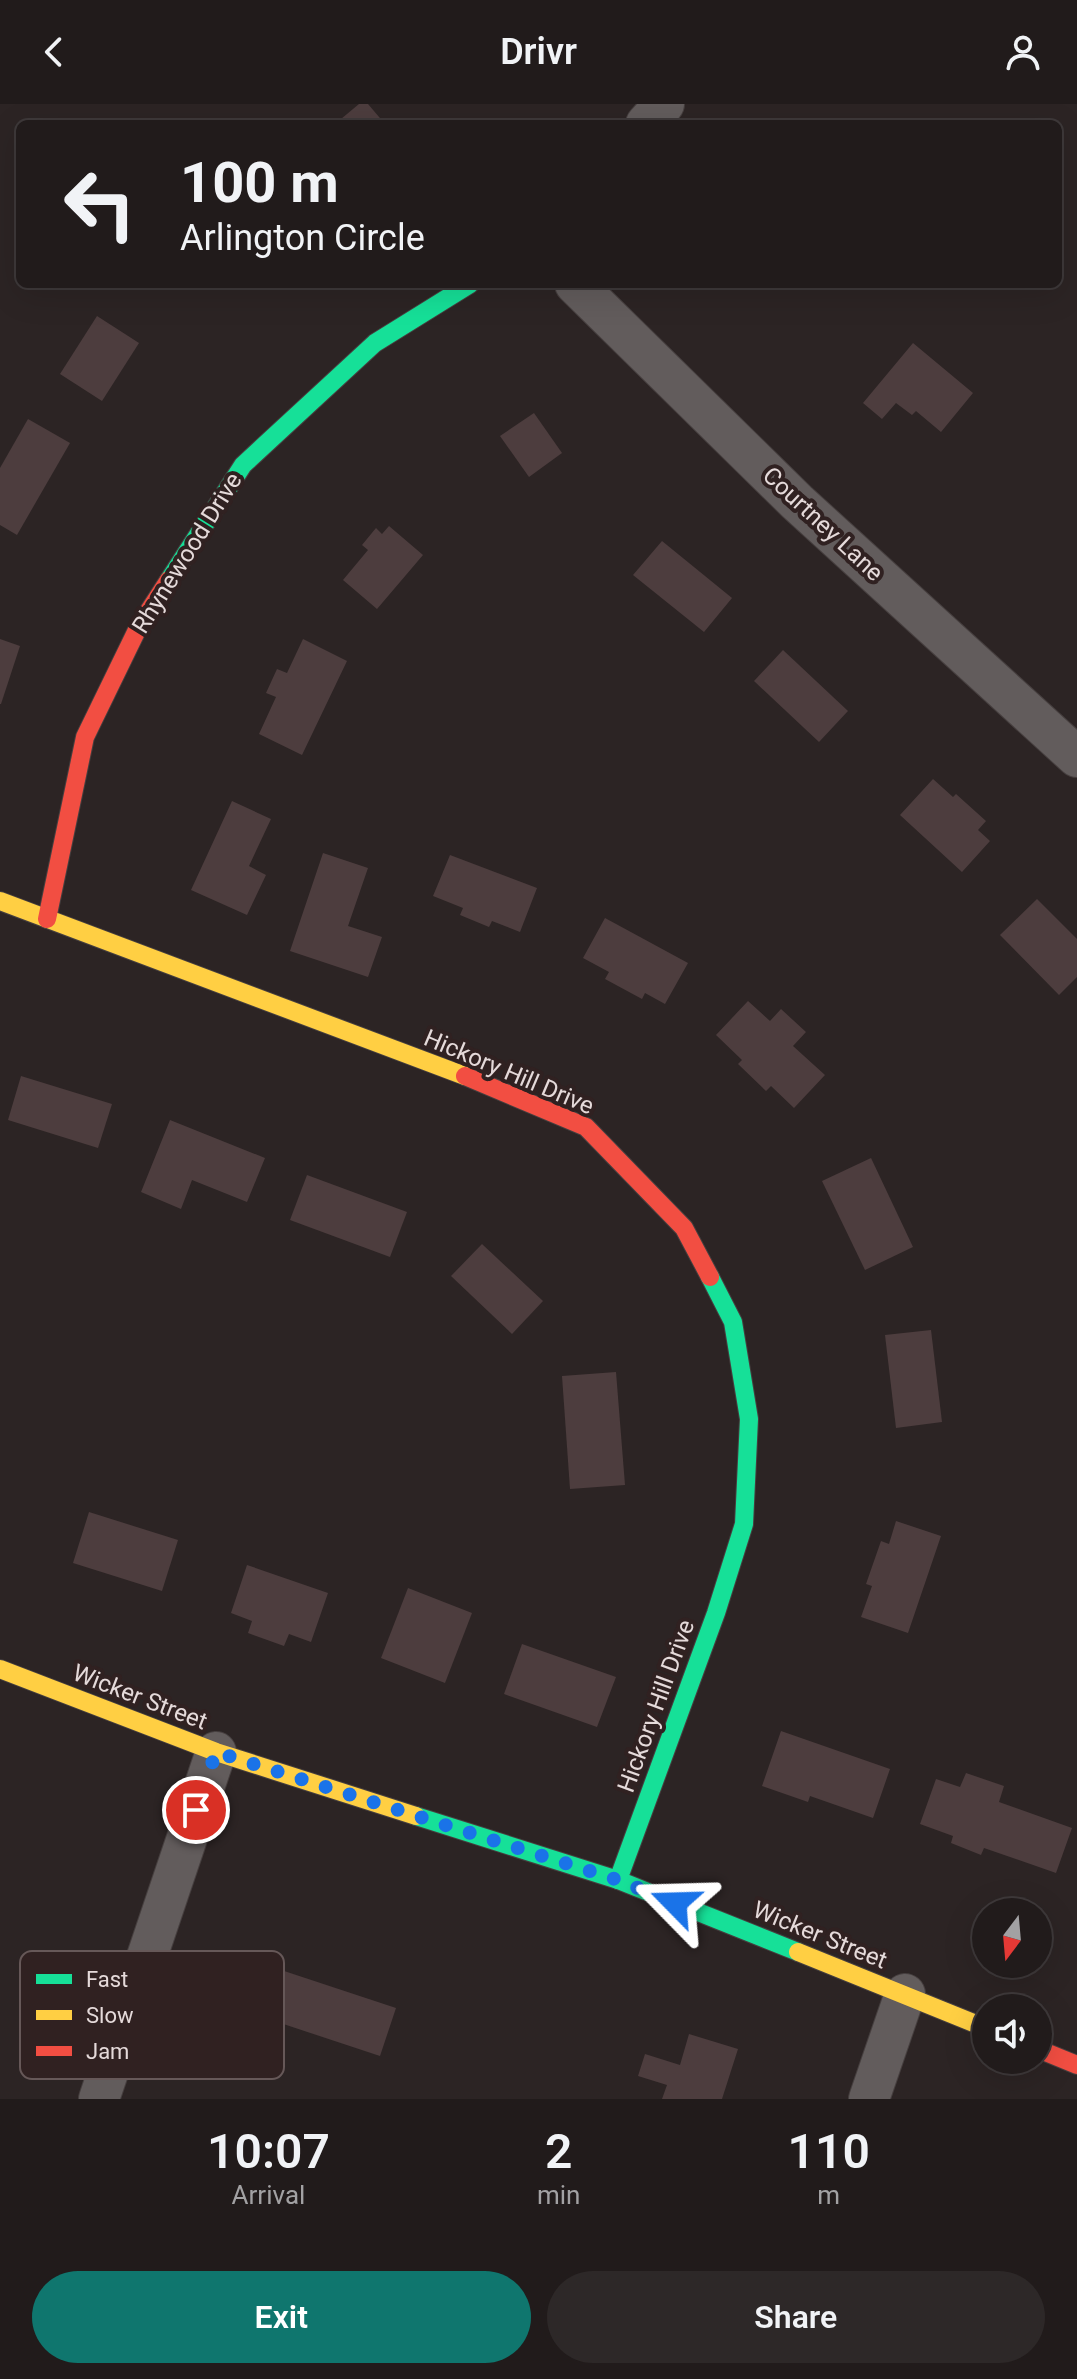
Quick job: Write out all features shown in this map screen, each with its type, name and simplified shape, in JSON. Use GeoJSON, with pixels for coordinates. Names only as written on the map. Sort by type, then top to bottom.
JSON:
{"type":"FeatureCollection","features":[{"type":"Feature","properties":{"kind":"street"},"geometry":{"type":"LineString","coordinates":[[650,120],[664,104]]}},
{"type":"Feature","properties":{"kind":"street","name":"Rhynewood Drive"},"geometry":{"type":"LineString","coordinates":[[47,919],[85,737],[138,628],[243,465],[375,343],[464,288]]}},
{"type":"Feature","properties":{"kind":"street","name":"Courtney Lane"},"geometry":{"type":"LineString","coordinates":[[579,288],[797,502],[1077,757]]}},
{"type":"Feature","properties":{"kind":"street","name":"Hickory Hill Drive"},"geometry":{"type":"LineString","coordinates":[[0,901],[448,1069],[586,1127],[684,1228],[733,1322],[749,1419],[744,1524],[716,1613],[618,1880]]}},
{"type":"Feature","properties":{"kind":"street","name":"Wicker Street"},"geometry":{"type":"LineString","coordinates":[[0,1669],[216,1752],[618,1880],[972,2022]]}},
{"type":"Feature","properties":{"kind":"street"},"geometry":{"type":"LineString","coordinates":[[149,1951],[216,1752]]}},
{"type":"Feature","properties":{"kind":"street"},"geometry":{"type":"LineString","coordinates":[[869,2099],[905,1994]]}},
{"type":"Feature","properties":{"kind":"street"},"geometry":{"type":"LineString","coordinates":[[1052,2055],[1077,2065]]}},
{"type":"Feature","properties":{"kind":"street"},"geometry":{"type":"LineString","coordinates":[[99,2099],[106,2079]]}},
{"type":"Feature","properties":{"kind":"building"},"geometry":{"type":"Polygon","coordinates":[[[359,104],[368,104],[382,120],[340,120],[359,104]]]}},
{"type":"Feature","properties":{"kind":"building"},"geometry":{"type":"Polygon","coordinates":[[[97,316],[139,343],[102,401],[60,374],[97,316]]]}},
{"type":"Feature","properties":{"kind":"building"},"geometry":{"type":"Polygon","coordinates":[[[913,343],[973,393],[941,432],[916,411],[912,415],[896,403],[882,419],[863,403],[913,343]]]}},
{"type":"Feature","properties":{"kind":"building"},"geometry":{"type":"Polygon","coordinates":[[[534,413],[562,453],[529,477],[500,436],[534,413]]]}},
{"type":"Feature","properties":{"kind":"building"},"geometry":{"type":"Polygon","coordinates":[[[28,419],[70,443],[17,535],[0,525],[0,468],[28,419]]]}},
{"type":"Feature","properties":{"kind":"building"},"geometry":{"type":"Polygon","coordinates":[[[389,526],[423,555],[377,609],[343,580],[368,550],[362,545],[376,528],[382,534],[389,526]]]}},
{"type":"Feature","properties":{"kind":"building"},"geometry":{"type":"Polygon","coordinates":[[[662,541],[732,598],[704,632],[633,575],[662,541]]]}},
{"type":"Feature","properties":{"kind":"building"},"geometry":{"type":"Polygon","coordinates":[[[0,639],[20,646],[1,704],[0,704],[0,639]]]}},
{"type":"Feature","properties":{"kind":"building"},"geometry":{"type":"Polygon","coordinates":[[[303,639],[347,661],[302,755],[259,734],[276,697],[266,693],[277,669],[287,673],[303,639]]]}},
{"type":"Feature","properties":{"kind":"building"},"geometry":{"type":"Polygon","coordinates":[[[783,650],[848,711],[819,742],[754,681],[783,650]]]}},
{"type":"Feature","properties":{"kind":"building"},"geometry":{"type":"Polygon","coordinates":[[[933,779],[953,797],[956,794],[986,821],[978,830],[990,841],[962,872],[900,815],[933,779]]]}},
{"type":"Feature","properties":{"kind":"building"},"geometry":{"type":"Polygon","coordinates":[[[232,801],[271,819],[249,866],[266,875],[247,915],[191,890],[232,801]]]}},
{"type":"Feature","properties":{"kind":"building"},"geometry":{"type":"Polygon","coordinates":[[[323,853],[368,868],[348,926],[382,937],[368,977],[290,951],[323,853]]]}},
{"type":"Feature","properties":{"kind":"building"},"geometry":{"type":"Polygon","coordinates":[[[450,855],[537,888],[520,932],[492,921],[489,927],[460,915],[463,908],[433,896],[450,855]]]}},
{"type":"Feature","properties":{"kind":"building"},"geometry":{"type":"Polygon","coordinates":[[[1037,899],[1077,939],[1077,977],[1059,995],[1000,935],[1037,899]]]}},
{"type":"Feature","properties":{"kind":"building"},"geometry":{"type":"Polygon","coordinates":[[[605,918],[688,963],[665,1004],[645,993],[642,999],[605,979],[609,972],[583,958],[605,918]]]}},
{"type":"Feature","properties":{"kind":"building"},"geometry":{"type":"Polygon","coordinates":[[[748,1001],[770,1021],[781,1009],[806,1032],[793,1046],[825,1075],[794,1108],[771,1086],[766,1091],[738,1064],[742,1060],[716,1035],[748,1001]]]}},
{"type":"Feature","properties":{"kind":"building"},"geometry":{"type":"Polygon","coordinates":[[[21,1076],[112,1104],[98,1148],[8,1120],[21,1076]]]}},
{"type":"Feature","properties":{"kind":"building"},"geometry":{"type":"Polygon","coordinates":[[[170,1120],[265,1158],[247,1202],[192,1180],[181,1209],[141,1192],[170,1120]]]}},
{"type":"Feature","properties":{"kind":"building"},"geometry":{"type":"Polygon","coordinates":[[[871,1158],[913,1247],[865,1270],[822,1181],[871,1158]]]}},
{"type":"Feature","properties":{"kind":"building"},"geometry":{"type":"Polygon","coordinates":[[[307,1175],[407,1212],[390,1257],[290,1220],[307,1175]]]}},
{"type":"Feature","properties":{"kind":"building"},"geometry":{"type":"Polygon","coordinates":[[[482,1244],[543,1301],[512,1334],[451,1276],[482,1244]]]}},
{"type":"Feature","properties":{"kind":"building"},"geometry":{"type":"Polygon","coordinates":[[[931,1330],[942,1422],[896,1428],[885,1335],[931,1330]]]}},
{"type":"Feature","properties":{"kind":"building"},"geometry":{"type":"Polygon","coordinates":[[[616,1372],[625,1485],[570,1489],[562,1376],[616,1372]]]}},
{"type":"Feature","properties":{"kind":"building"},"geometry":{"type":"Polygon","coordinates":[[[89,1512],[178,1540],[162,1591],[73,1563],[89,1512]]]}},
{"type":"Feature","properties":{"kind":"building"},"geometry":{"type":"Polygon","coordinates":[[[896,1521],[941,1536],[908,1633],[861,1617],[872,1586],[866,1584],[881,1541],[889,1544],[896,1521]]]}},
{"type":"Feature","properties":{"kind":"building"},"geometry":{"type":"Polygon","coordinates":[[[247,1565],[328,1593],[311,1642],[289,1634],[284,1646],[248,1633],[252,1621],[231,1613],[247,1565]]]}},
{"type":"Feature","properties":{"kind":"building"},"geometry":{"type":"Polygon","coordinates":[[[408,1588],[472,1613],[445,1683],[381,1658],[408,1588]]]}},
{"type":"Feature","properties":{"kind":"building"},"geometry":{"type":"Polygon","coordinates":[[[522,1644],[616,1677],[597,1727],[504,1694],[522,1644]]]}},
{"type":"Feature","properties":{"kind":"building"},"geometry":{"type":"Polygon","coordinates":[[[781,1731],[890,1769],[873,1818],[810,1796],[808,1802],[762,1786],[781,1731]]]}},
{"type":"Feature","properties":{"kind":"building"},"geometry":{"type":"Polygon","coordinates":[[[966,1773],[1004,1786],[999,1802],[1072,1828],[1056,1873],[984,1848],[981,1855],[951,1843],[953,1836],[920,1824],[936,1779],[960,1787],[966,1773]]]}},
{"type":"Feature","properties":{"kind":"building"},"geometry":{"type":"Polygon","coordinates":[[[284,1971],[396,2008],[380,2056],[284,2024],[284,1971]]]}},
{"type":"Feature","properties":{"kind":"building"},"geometry":{"type":"Polygon","coordinates":[[[689,2034],[738,2049],[722,2099],[662,2099],[667,2085],[638,2076],[645,2054],[680,2065],[689,2034]]]}},
{"type":"Feature","properties":{"kind":"traffic: fast"},"geometry":{"type":"LineString","coordinates":[[169,580],[243,465],[375,343],[464,288]]}},
{"type":"Feature","properties":{"kind":"traffic: fast"},"geometry":{"type":"LineString","coordinates":[[618,1880],[716,1613],[744,1524],[749,1419],[733,1322],[710,1277]]}},
{"type":"Feature","properties":{"kind":"traffic: fast"},"geometry":{"type":"LineString","coordinates":[[416,1816],[618,1880],[798,1952]]}},
{"type":"Feature","properties":{"kind":"traffic: slow"},"geometry":{"type":"LineString","coordinates":[[0,901],[465,1076]]}},
{"type":"Feature","properties":{"kind":"traffic: slow"},"geometry":{"type":"LineString","coordinates":[[0,1669],[216,1752],[416,1816]]}},
{"type":"Feature","properties":{"kind":"traffic: slow"},"geometry":{"type":"LineString","coordinates":[[798,1952],[972,2022]]}},
{"type":"Feature","properties":{"kind":"traffic: jam"},"geometry":{"type":"LineString","coordinates":[[47,919],[85,737],[138,628],[169,580]]}},
{"type":"Feature","properties":{"kind":"traffic: jam"},"geometry":{"type":"LineString","coordinates":[[465,1076],[586,1127],[684,1228],[710,1277]]}},
{"type":"Feature","properties":{"kind":"traffic: jam"},"geometry":{"type":"LineString","coordinates":[[1052,2055],[1077,2065]]}},
{"type":"Feature","properties":{"kind":"route"},"geometry":{"type":"LineString","coordinates":[[196,1810],[216,1752],[618,1880],[675,1903]]}}]}
